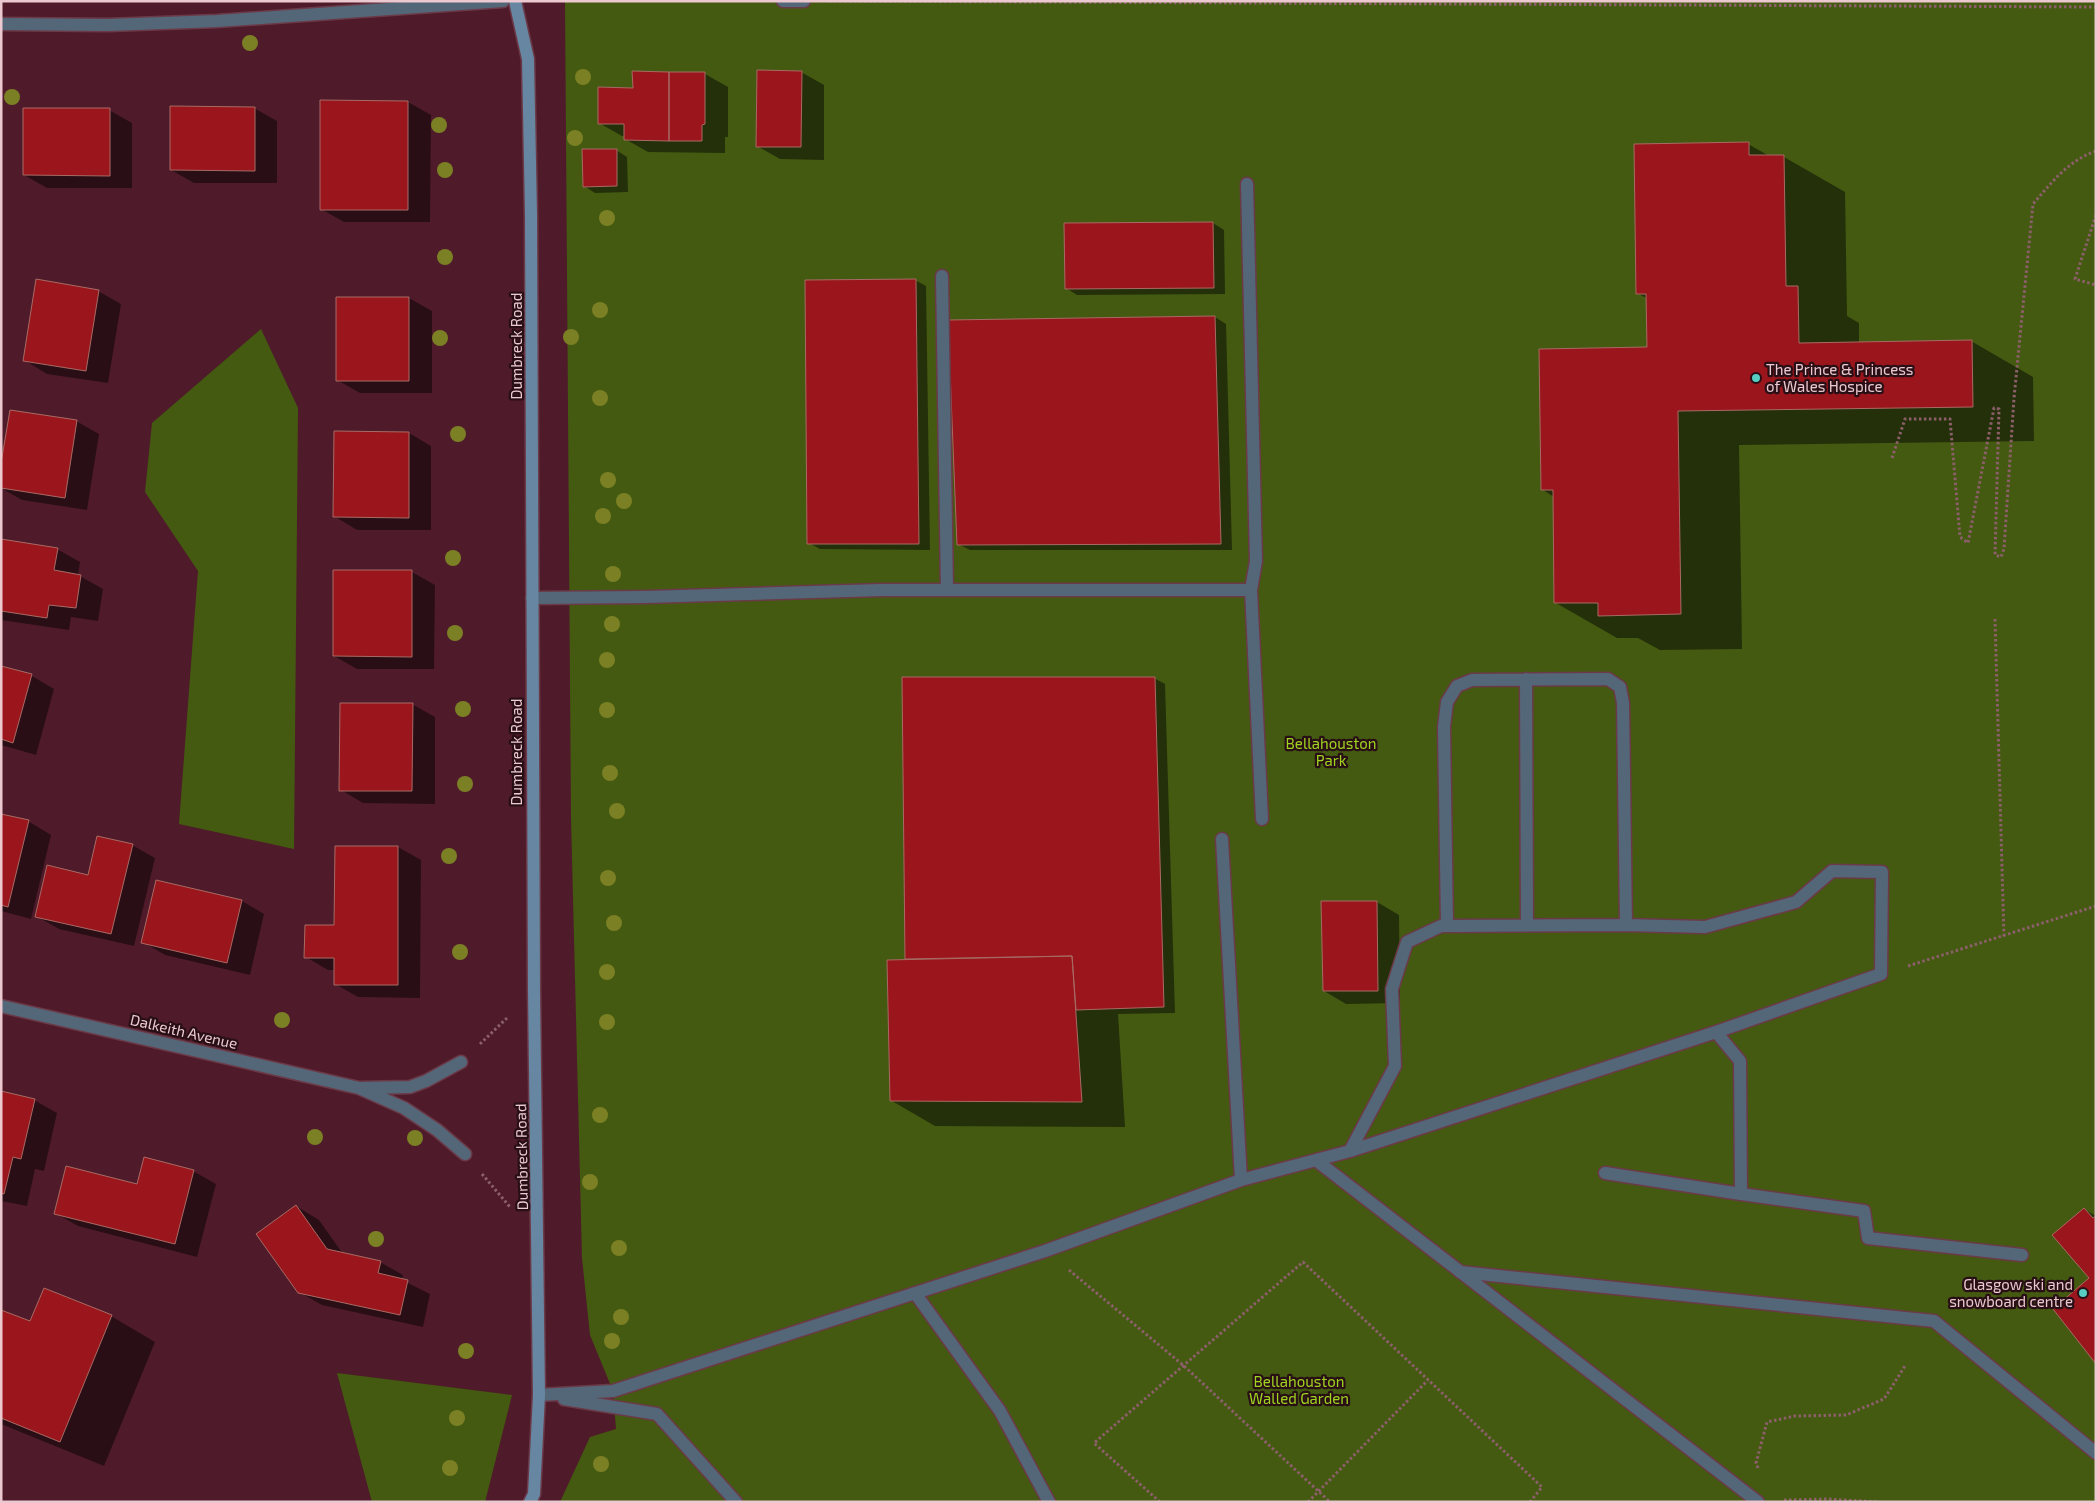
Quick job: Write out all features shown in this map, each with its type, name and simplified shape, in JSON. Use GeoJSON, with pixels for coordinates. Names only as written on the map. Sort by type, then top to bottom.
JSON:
{"type":"FeatureCollection","features":[{"type":"Feature","properties":{"kind":"main road","name":"Dumbreck Road"},"geometry":{"type":"LineString","coordinates":[[516,1],[528,59],[532,262],[534,990],[539,1396],[534,1494],[530,1502]]}},
{"type":"Feature","properties":{"kind":"street"},"geometry":{"type":"LineString","coordinates":[[1,24],[108,25],[217,21],[503,1]]}},
{"type":"Feature","properties":{"kind":"street"},"geometry":{"type":"LineString","coordinates":[[783,1],[804,1]]}},
{"type":"Feature","properties":{"kind":"street"},"geometry":{"type":"LineString","coordinates":[[1247,184],[1256,561],[1251,590],[1262,819]]}},
{"type":"Feature","properties":{"kind":"street"},"geometry":{"type":"LineString","coordinates":[[942,276],[947,590]]}},
{"type":"Feature","properties":{"kind":"street"},"geometry":{"type":"LineString","coordinates":[[532,598],[947,590],[1251,590]]}},
{"type":"Feature","properties":{"kind":"street"},"geometry":{"type":"LineString","coordinates":[[1447,926],[1444,727],[1447,702],[1457,686],[1472,680],[1526,679],[1608,679],[1620,687],[1623,703],[1626,925]]}},
{"type":"Feature","properties":{"kind":"street"},"geometry":{"type":"LineString","coordinates":[[1526,679],[1527,925]]}},
{"type":"Feature","properties":{"kind":"street"},"geometry":{"type":"LineString","coordinates":[[1222,839],[1241,1180]]}},
{"type":"Feature","properties":{"kind":"street"},"geometry":{"type":"LineString","coordinates":[[539,1396],[613,1391],[1045,1251],[1241,1180],[1350,1151],[1716,1032],[1881,974],[1882,872],[1832,871],[1796,902],[1705,927],[1626,925],[1441,926],[1407,942],[1392,989],[1395,1066],[1350,1151]]}},
{"type":"Feature","properties":{"kind":"street","name":"Dalkeith Avenue"},"geometry":{"type":"LineString","coordinates":[[1,1006],[359,1088],[404,1108],[437,1130],[466,1154]]}},
{"type":"Feature","properties":{"kind":"street"},"geometry":{"type":"LineString","coordinates":[[1716,1032],[1740,1061],[1740,1194]]}},
{"type":"Feature","properties":{"kind":"street","name":"Dalkeith Avenue"},"geometry":{"type":"LineString","coordinates":[[359,1088],[410,1087],[426,1081],[461,1062]]}},
{"type":"Feature","properties":{"kind":"street"},"geometry":{"type":"LineString","coordinates":[[1317,1161],[1758,1502]]}},
{"type":"Feature","properties":{"kind":"street"},"geometry":{"type":"LineString","coordinates":[[1605,1173],[1864,1211],[1868,1238],[2022,1255]]}},
{"type":"Feature","properties":{"kind":"street"},"geometry":{"type":"LineString","coordinates":[[1460,1272],[1934,1321],[2096,1453]]}},
{"type":"Feature","properties":{"kind":"street"},"geometry":{"type":"LineString","coordinates":[[915,1293],[1000,1411],[1049,1502]]}},
{"type":"Feature","properties":{"kind":"street"},"geometry":{"type":"LineString","coordinates":[[539,1396],[657,1414],[734,1501]]}},
{"type":"Feature","properties":{"kind":"path"},"geometry":{"type":"LineString","coordinates":[[804,1],[2096,7]]}},
{"type":"Feature","properties":{"kind":"path"},"geometry":{"type":"LineString","coordinates":[[1892,458],[1905,419],[1950,419],[1960,537],[1968,543],[1994,408],[1999,408],[1995,555],[2001,557],[2004,548],[2014,398],[2033,204],[2053,180],[2083,155],[2096,151]]}},
{"type":"Feature","properties":{"kind":"path"},"geometry":{"type":"LineString","coordinates":[[2096,215],[2075,279],[2096,285]]}},
{"type":"Feature","properties":{"kind":"path"},"geometry":{"type":"LineString","coordinates":[[1996,619],[2004,936]]}},
{"type":"Feature","properties":{"kind":"path"},"geometry":{"type":"LineString","coordinates":[[1881,974],[2096,906]]}},
{"type":"Feature","properties":{"kind":"path"},"geometry":{"type":"LineString","coordinates":[[461,1062],[534,990]]}},
{"type":"Feature","properties":{"kind":"path"},"geometry":{"type":"LineString","coordinates":[[466,1154],[503,1198],[538,1246]]}},
{"type":"Feature","properties":{"kind":"path"},"geometry":{"type":"LineString","coordinates":[[1045,1251],[1183,1366],[1330,1502]]}},
{"type":"Feature","properties":{"kind":"path"},"geometry":{"type":"LineString","coordinates":[[1160,1502],[1094,1443],[1303,1262],[1542,1487],[1530,1502]]}},
{"type":"Feature","properties":{"kind":"path"},"geometry":{"type":"LineString","coordinates":[[1760,1470],[1756,1463],[1767,1422],[1794,1416],[1846,1415],[1884,1399],[1905,1366]]}},
{"type":"Feature","properties":{"kind":"path"},"geometry":{"type":"LineString","coordinates":[[1308,1502],[1428,1380]]}},
{"type":"Feature","properties":{"kind":"path"},"geometry":{"type":"LineString","coordinates":[[1782,1500],[1827,1499],[1879,1502]]}},
{"type":"Feature","properties":{"kind":"green space","name":"Bellahouston Park"},"geometry":{"type":"Polygon","coordinates":[[[565,1],[2096,1],[2096,1502],[560,1502],[590,1437],[616,1429],[613,1391],[590,1335],[582,1258],[571,817],[565,1]]]}},
{"type":"Feature","properties":{"kind":"green space"},"geometry":{"type":"Polygon","coordinates":[[[261,329],[298,408],[294,849],[179,824],[198,571],[145,492],[152,423],[261,329]]]}},
{"type":"Feature","properties":{"kind":"green space"},"geometry":{"type":"Polygon","coordinates":[[[337,1373],[512,1395],[485,1502],[372,1502],[337,1373]]]}},
{"type":"Feature","properties":{"kind":"building"},"geometry":{"type":"Polygon","coordinates":[[[757,70],[802,71],[801,147],[756,147],[757,70]]]}},
{"type":"Feature","properties":{"kind":"building"},"geometry":{"type":"Polygon","coordinates":[[[632,71],[669,72],[669,141],[624,140],[624,124],[598,124],[598,87],[633,88],[632,71]]]}},
{"type":"Feature","properties":{"kind":"building"},"geometry":{"type":"Polygon","coordinates":[[[669,72],[705,72],[705,124],[702,125],[702,141],[669,141],[669,72]]]}},
{"type":"Feature","properties":{"kind":"building"},"geometry":{"type":"Polygon","coordinates":[[[320,100],[408,101],[408,210],[320,210],[320,100]]]}},
{"type":"Feature","properties":{"kind":"building"},"geometry":{"type":"Polygon","coordinates":[[[170,106],[255,107],[255,171],[170,170],[170,106]]]}},
{"type":"Feature","properties":{"kind":"building"},"geometry":{"type":"Polygon","coordinates":[[[23,108],[110,108],[110,176],[23,175],[23,108]]]}},
{"type":"Feature","properties":{"kind":"building","name":"The Prince & Princess of Wales Hospice"},"geometry":{"type":"Polygon","coordinates":[[[1749,142],[1749,155],[1784,155],[1786,286],[1798,286],[1799,343],[1972,340],[1973,407],[1678,411],[1681,614],[1598,616],[1598,603],[1554,603],[1553,490],[1541,490],[1539,349],[1647,347],[1646,294],[1636,294],[1634,144],[1749,142]]]}},
{"type":"Feature","properties":{"kind":"building"},"geometry":{"type":"Polygon","coordinates":[[[582,149],[617,149],[617,186],[583,187],[582,149]]]}},
{"type":"Feature","properties":{"kind":"building"},"geometry":{"type":"Polygon","coordinates":[[[1213,222],[1214,288],[1065,289],[1064,223],[1213,222]]]}},
{"type":"Feature","properties":{"kind":"building"},"geometry":{"type":"Polygon","coordinates":[[[36,279],[99,290],[86,371],[23,361],[36,279]]]}},
{"type":"Feature","properties":{"kind":"building"},"geometry":{"type":"Polygon","coordinates":[[[916,279],[919,544],[807,544],[805,280],[916,279]]]}},
{"type":"Feature","properties":{"kind":"building"},"geometry":{"type":"Polygon","coordinates":[[[336,297],[409,297],[409,381],[336,381],[336,297]]]}},
{"type":"Feature","properties":{"kind":"building"},"geometry":{"type":"Polygon","coordinates":[[[1215,316],[1221,544],[957,545],[948,320],[1215,316]]]}},
{"type":"Feature","properties":{"kind":"building"},"geometry":{"type":"Polygon","coordinates":[[[10,410],[77,420],[65,498],[1,488],[1,463],[10,410]]]}},
{"type":"Feature","properties":{"kind":"building"},"geometry":{"type":"Polygon","coordinates":[[[334,431],[409,432],[409,518],[333,517],[334,431]]]}},
{"type":"Feature","properties":{"kind":"building"},"geometry":{"type":"Polygon","coordinates":[[[1,539],[58,548],[54,570],[81,575],[76,608],[49,605],[47,618],[1,611],[1,539]]]}},
{"type":"Feature","properties":{"kind":"building"},"geometry":{"type":"Polygon","coordinates":[[[333,570],[412,570],[412,657],[333,656],[333,570]]]}},
{"type":"Feature","properties":{"kind":"building"},"geometry":{"type":"Polygon","coordinates":[[[1,666],[32,674],[13,743],[1,739],[1,666]]]}},
{"type":"Feature","properties":{"kind":"building"},"geometry":{"type":"Polygon","coordinates":[[[902,677],[1155,677],[1164,1007],[1076,1010],[1072,956],[905,959],[902,677]]]}},
{"type":"Feature","properties":{"kind":"building"},"geometry":{"type":"Polygon","coordinates":[[[340,703],[413,703],[412,791],[339,791],[340,703]]]}},
{"type":"Feature","properties":{"kind":"building"},"geometry":{"type":"Polygon","coordinates":[[[1,814],[29,820],[8,907],[1,905],[1,814]]]}},
{"type":"Feature","properties":{"kind":"building"},"geometry":{"type":"Polygon","coordinates":[[[97,836],[133,844],[111,934],[35,917],[47,865],[88,875],[97,836]]]}},
{"type":"Feature","properties":{"kind":"building"},"geometry":{"type":"Polygon","coordinates":[[[335,846],[398,846],[398,985],[334,985],[334,958],[304,958],[305,925],[334,925],[335,846]]]}},
{"type":"Feature","properties":{"kind":"building"},"geometry":{"type":"Polygon","coordinates":[[[156,880],[242,900],[227,963],[141,943],[156,880]]]}},
{"type":"Feature","properties":{"kind":"building"},"geometry":{"type":"Polygon","coordinates":[[[1321,901],[1377,901],[1378,991],[1323,991],[1321,901]]]}},
{"type":"Feature","properties":{"kind":"building"},"geometry":{"type":"Polygon","coordinates":[[[1072,956],[1082,1102],[890,1101],[887,960],[1072,956]]]}},
{"type":"Feature","properties":{"kind":"building"},"geometry":{"type":"Polygon","coordinates":[[[1,1091],[35,1099],[21,1159],[13,1157],[4,1194],[1,1193],[1,1091]]]}},
{"type":"Feature","properties":{"kind":"building"},"geometry":{"type":"Polygon","coordinates":[[[144,1157],[194,1170],[175,1244],[54,1214],[66,1166],[137,1184],[144,1157]]]}},
{"type":"Feature","properties":{"kind":"building"},"geometry":{"type":"Polygon","coordinates":[[[296,1205],[327,1249],[381,1261],[378,1273],[408,1280],[400,1315],[298,1293],[256,1234],[296,1205]]]}},
{"type":"Feature","properties":{"kind":"building","name":"Glasgow ski and snowboard centre"},"geometry":{"type":"Polygon","coordinates":[[[2084,1208],[2093,1218],[2096,1216],[2096,1364],[2053,1309],[2089,1278],[2052,1235],[2084,1208]]]}},
{"type":"Feature","properties":{"kind":"building"},"geometry":{"type":"Polygon","coordinates":[[[44,1288],[112,1315],[60,1442],[1,1418],[1,1310],[30,1321],[44,1288]]]}},
{"type":"Feature","properties":{"kind":"place","name":"The Prince & Princess of Wales Hospice"},"geometry":{"type":"Point","coordinates":[1756,378]}},
{"type":"Feature","properties":{"kind":"place","name":"Glasgow ski and snowboard centre"},"geometry":{"type":"Point","coordinates":[2083,1293]}},
{"type":"Feature","properties":{"kind":"park label","name":"Bellahouston Walled Garden"},"geometry":{"type":"Point","coordinates":[1299,1390]}}]}
